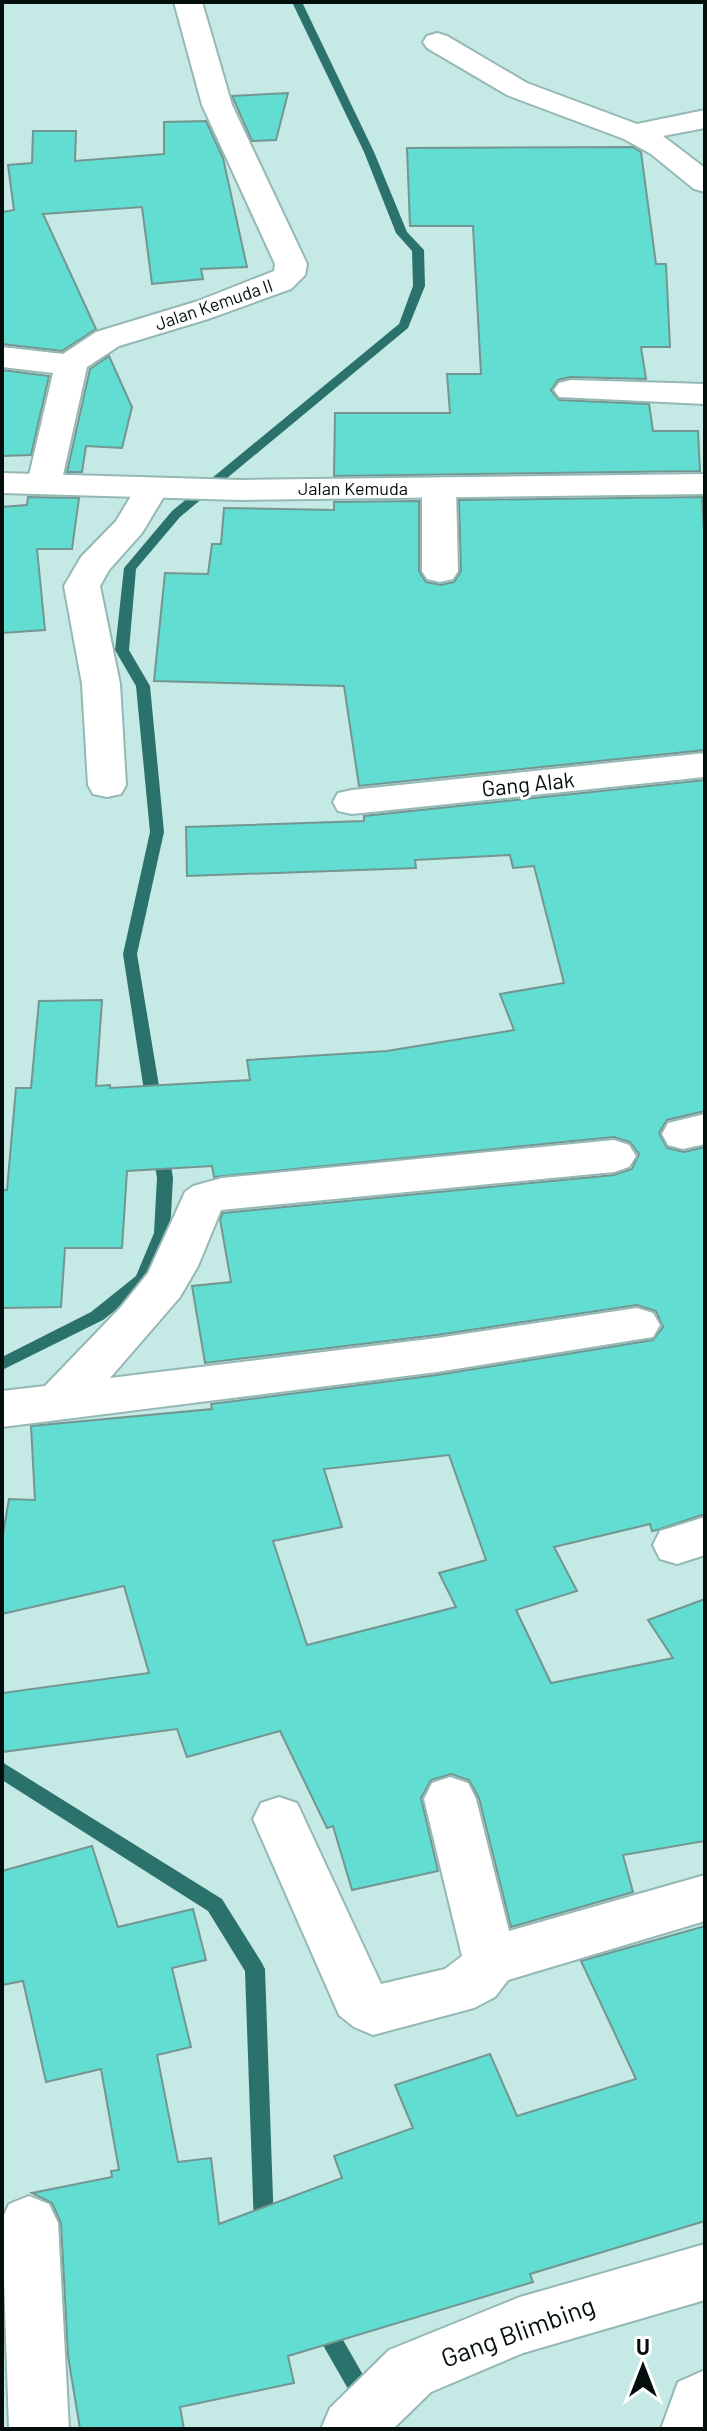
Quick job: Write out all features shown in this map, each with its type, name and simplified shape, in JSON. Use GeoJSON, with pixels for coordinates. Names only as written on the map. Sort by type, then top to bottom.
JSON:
{"type":"FeatureCollection","features":[{"type":"Feature","properties":{"kind":"street","name":"Jalan Kemuda II"},"geometry":{"type":"LineString","coordinates":[[71,365],[81,355],[113,338],[209,308],[280,282],[289,275],[291,264],[217,105],[188,2]]}},
{"type":"Feature","properties":{"kind":"street"},"geometry":{"type":"LineString","coordinates":[[437,42],[517,89],[635,133],[662,148],[705,183]]}},
{"type":"Feature","properties":{"kind":"street"},"geometry":{"type":"LineString","coordinates":[[635,133],[705,119]]}},
{"type":"Feature","properties":{"kind":"street"},"geometry":{"type":"LineString","coordinates":[[2,357],[71,365],[44,484]]}},
{"type":"Feature","properties":{"kind":"street"},"geometry":{"type":"LineString","coordinates":[[571,390],[705,394]]}},
{"type":"Feature","properties":{"kind":"street","name":"Jalan Kemuda"},"geometry":{"type":"LineString","coordinates":[[2,483],[241,490],[705,484]]}},
{"type":"Feature","properties":{"kind":"street"},"geometry":{"type":"LineString","coordinates":[[107,785],[101,684],[82,586],[94,565],[160,488]]}},
{"type":"Feature","properties":{"kind":"street"},"geometry":{"type":"LineString","coordinates":[[439,488],[440,571]]}},
{"type":"Feature","properties":{"kind":"street","name":"Gang Alak"},"geometry":{"type":"LineString","coordinates":[[352,802],[705,765]]}},
{"type":"Feature","properties":{"kind":"street"},"geometry":{"type":"LineString","coordinates":[[59,1401],[143,1312],[168,1280],[184,1252],[198,1208],[204,1199],[222,1194],[614,1156]]}},
{"type":"Feature","properties":{"kind":"street"},"geometry":{"type":"LineString","coordinates":[[2,1409],[437,1355],[637,1325]]}},
{"type":"Feature","properties":{"kind":"street"},"geometry":{"type":"LineString","coordinates":[[450,1799],[490,1961]]}},
{"type":"Feature","properties":{"kind":"street"},"geometry":{"type":"LineString","coordinates":[[279,1819],[358,1998],[365,2006],[383,2010],[455,1991],[476,1980],[490,1961],[705,1898]]}},
{"type":"Feature","properties":{"kind":"street"},"geometry":{"type":"LineString","coordinates":[[29,2223],[39,2429]]}},
{"type":"Feature","properties":{"kind":"street","name":"Gang Blimbing"},"geometry":{"type":"LineString","coordinates":[[351,2429],[410,2371],[520,2325],[705,2272]]}},
{"type":"Feature","properties":{"kind":"street"},"geometry":{"type":"LineString","coordinates":[[691,2429],[699,2403],[705,2399]]}},
{"type":"Feature","properties":{"kind":"building"},"geometry":{"type":"Polygon","coordinates":[[[288,93],[276,140],[252,141],[232,96],[288,93]]]}},
{"type":"Feature","properties":{"kind":"building"},"geometry":{"type":"Polygon","coordinates":[[[206,121],[223,158],[247,267],[201,269],[203,279],[152,284],[142,207],[43,214],[96,329],[62,351],[2,344],[2,212],[14,210],[8,165],[32,163],[33,131],[76,131],[75,161],[164,154],[164,122],[206,121]]]}},
{"type":"Feature","properties":{"kind":"building"},"geometry":{"type":"Polygon","coordinates":[[[633,147],[641,152],[656,264],[666,264],[670,347],[641,347],[646,379],[570,377],[558,380],[551,390],[559,400],[649,404],[653,431],[698,431],[700,471],[334,476],[335,413],[450,413],[447,374],[481,374],[473,226],[410,226],[407,148],[633,147]]]}},
{"type":"Feature","properties":{"kind":"building"},"geometry":{"type":"Polygon","coordinates":[[[109,356],[132,407],[122,448],[86,446],[82,472],[67,472],[90,369],[109,356]]]}},
{"type":"Feature","properties":{"kind":"building"},"geometry":{"type":"Polygon","coordinates":[[[2,370],[49,376],[31,455],[2,456],[2,370]]]}},
{"type":"Feature","properties":{"kind":"building"},"geometry":{"type":"Polygon","coordinates":[[[28,497],[79,498],[72,549],[37,549],[45,630],[2,633],[2,507],[27,505],[28,497]]]}},
{"type":"Feature","properties":{"kind":"building"},"geometry":{"type":"Polygon","coordinates":[[[702,497],[705,546],[705,750],[359,786],[344,686],[154,681],[165,573],[208,574],[212,544],[221,544],[224,508],[334,510],[334,502],[419,501],[419,571],[426,582],[441,585],[454,582],[461,571],[459,500],[702,497]]]}},
{"type":"Feature","properties":{"kind":"building"},"geometry":{"type":"Polygon","coordinates":[[[705,780],[705,1111],[667,1120],[659,1133],[667,1148],[684,1152],[705,1147],[705,1514],[657,1530],[652,1531],[650,1524],[554,1547],[577,1591],[516,1610],[551,1683],[673,1658],[648,1620],[705,1599],[705,1841],[623,1855],[633,1892],[511,1927],[479,1798],[469,1780],[451,1774],[431,1780],[421,1798],[438,1871],[352,1890],[333,1826],[327,1828],[280,1731],[187,1757],[177,1729],[2,1752],[2,1693],[149,1673],[124,1586],[2,1614],[2,1540],[9,1499],[35,1500],[31,1426],[212,1409],[211,1404],[437,1375],[653,1340],[663,1327],[656,1311],[637,1305],[437,1335],[205,1363],[192,1286],[231,1282],[220,1219],[223,1213],[614,1175],[632,1169],[639,1154],[630,1142],[614,1137],[214,1177],[212,1166],[127,1171],[122,1248],[65,1248],[61,1307],[2,1308],[2,1190],[7,1190],[16,1088],[31,1088],[39,1001],[102,1000],[96,1086],[110,1085],[110,1088],[250,1080],[247,1060],[387,1051],[514,1030],[500,994],[564,983],[534,866],[513,868],[510,855],[415,860],[416,868],[187,876],[186,827],[364,821],[364,816],[705,780]],[[449,1455],[324,1469],[342,1527],[273,1541],[307,1645],[456,1607],[439,1573],[486,1560],[449,1455]]]}},
{"type":"Feature","properties":{"kind":"building"},"geometry":{"type":"Polygon","coordinates":[[[92,1846],[118,1927],[193,1909],[206,1960],[172,1968],[191,2047],[157,2055],[178,2162],[211,2158],[219,2224],[342,2178],[334,2156],[413,2128],[395,2085],[490,2054],[517,2116],[636,2079],[581,1961],[705,1926],[705,2221],[530,2274],[533,2282],[288,2356],[294,2383],[180,2407],[184,2429],[80,2429],[68,2356],[61,2223],[52,2203],[32,2193],[112,2177],[111,2171],[119,2170],[101,2069],[46,2082],[23,1981],[2,1985],[2,1871],[92,1846]]]}},
{"type":"Feature","properties":{"kind":"waterway"},"geometry":{"type":"LineString","coordinates":[[154,1104],[130,954],[157,832],[143,686],[122,650],[130,568],[176,514],[404,326],[419,286],[418,250],[402,233],[369,152],[297,2]]}},
{"type":"Feature","properties":{"kind":"waterway"},"geometry":{"type":"LineString","coordinates":[[2,1364],[97,1316],[143,1280],[162,1233],[165,1178],[160,1147]]}},
{"type":"Feature","properties":{"kind":"waterway"},"geometry":{"type":"LineString","coordinates":[[2,1770],[215,1905],[255,1969],[264,2227]]}},
{"type":"Feature","properties":{"kind":"waterway"},"geometry":{"type":"LineString","coordinates":[[323,2326],[383,2429]]}}]}
